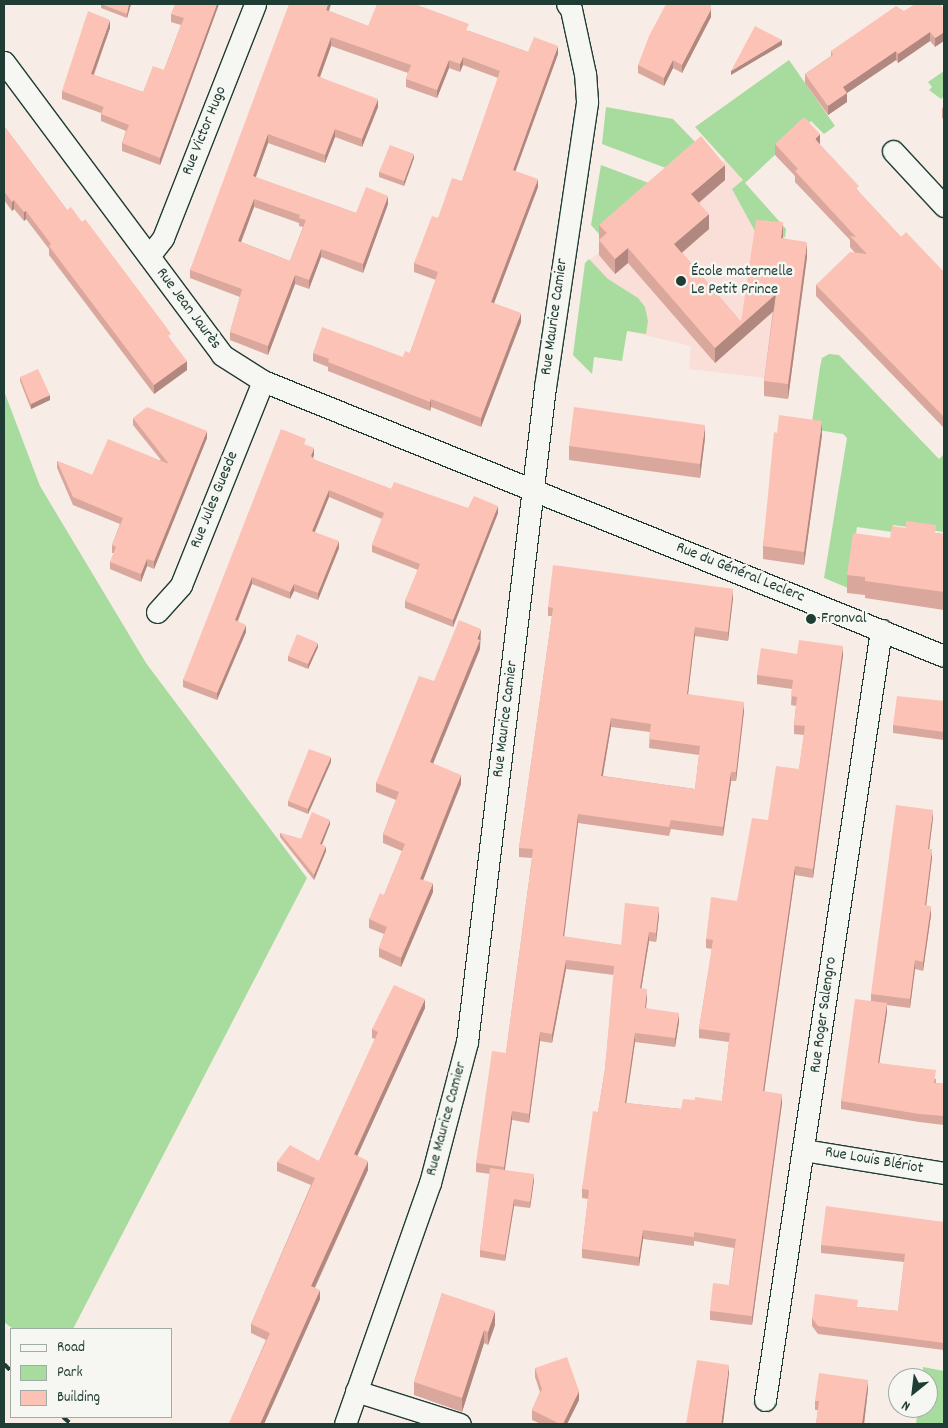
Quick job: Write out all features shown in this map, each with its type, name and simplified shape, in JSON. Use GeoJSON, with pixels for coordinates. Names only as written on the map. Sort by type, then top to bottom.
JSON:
{"type":"FeatureCollection","features":[{"type":"Feature","properties":{"kind":"street","name":"Rue Victor Hugo"},"geometry":{"type":"LineString","coordinates":[[149,256],[162,238],[255,4]]}},
{"type":"Feature","properties":{"kind":"street","name":"Rue Maurice Camier"},"geometry":{"type":"LineString","coordinates":[[345,1424],[430,1183],[467,1042],[535,491],[545,387],[587,101],[572,5]]}},
{"type":"Feature","properties":{"kind":"street","name":"Rue Jean Jaurès"},"geometry":{"type":"LineString","coordinates":[[4,62],[222,356],[263,381],[535,491]]}},
{"type":"Feature","properties":{"kind":"street"},"geometry":{"type":"LineString","coordinates":[[893,151],[944,206]]}},
{"type":"Feature","properties":{"kind":"street","name":"Rue Jules Guesde"},"geometry":{"type":"LineString","coordinates":[[157,612],[181,585],[263,381]]}},
{"type":"Feature","properties":{"kind":"street","name":"Rue du Général Leclerc"},"geometry":{"type":"LineString","coordinates":[[535,491],[944,656]]}},
{"type":"Feature","properties":{"kind":"street","name":"Rue Roger Salengro"},"geometry":{"type":"LineString","coordinates":[[765,1400],[881,630]]}},
{"type":"Feature","properties":{"kind":"street","name":"Rue Louis Blériot"},"geometry":{"type":"LineString","coordinates":[[804,1150],[944,1173]]}},
{"type":"Feature","properties":{"kind":"street"},"geometry":{"type":"LineString","coordinates":[[356,1391],[460,1424]]}},
{"type":"Feature","properties":{"kind":"shaded area","name":"École maternelle Le Petit Prince"},"geometry":{"type":"Polygon","coordinates":[[[725,160],[786,229],[767,378],[689,369],[691,346],[627,331],[622,361],[594,357],[592,374],[573,355],[585,263],[725,160]]]}},
{"type":"Feature","properties":{"kind":"green space"},"geometry":{"type":"Polygon","coordinates":[[[789,60],[835,126],[824,134],[811,121],[745,183],[786,229],[785,237],[756,233],[732,189],[743,180],[695,127],[789,60]]]}},
{"type":"Feature","properties":{"kind":"green space"},"geometry":{"type":"Polygon","coordinates":[[[944,71],[944,96],[941,99],[929,90],[932,87],[928,82],[944,71]]]}},
{"type":"Feature","properties":{"kind":"green space"},"geometry":{"type":"Polygon","coordinates":[[[606,107],[673,119],[699,146],[671,170],[602,144],[606,107]]]}},
{"type":"Feature","properties":{"kind":"green space"},"geometry":{"type":"Polygon","coordinates":[[[601,165],[654,185],[599,234],[591,225],[601,165]]]}},
{"type":"Feature","properties":{"kind":"green space"},"geometry":{"type":"Polygon","coordinates":[[[589,259],[608,279],[638,298],[645,307],[648,321],[646,334],[627,331],[622,361],[594,357],[592,374],[573,355],[585,263],[589,259]]]}},
{"type":"Feature","properties":{"kind":"green space"},"geometry":{"type":"Polygon","coordinates":[[[829,354],[839,355],[939,459],[944,454],[944,532],[893,525],[892,532],[857,527],[848,588],[824,578],[847,438],[843,434],[811,429],[822,358],[829,354]]]}},
{"type":"Feature","properties":{"kind":"green space"},"geometry":{"type":"Polygon","coordinates":[[[4,391],[40,486],[146,663],[307,878],[74,1328],[12,1328],[4,1322],[4,391]]]}},
{"type":"Feature","properties":{"kind":"green space"},"geometry":{"type":"Polygon","coordinates":[[[938,1370],[944,1371],[944,1424],[916,1424],[917,1418],[938,1418],[938,1370]]]}},
{"type":"Feature","properties":{"kind":"building"},"geometry":{"type":"Polygon","coordinates":[[[101,4],[129,4],[127,14],[101,4]]]}},
{"type":"Feature","properties":{"kind":"building"},"geometry":{"type":"Polygon","coordinates":[[[175,4],[217,4],[160,158],[122,143],[129,125],[101,114],[104,107],[62,91],[88,11],[110,20],[91,74],[143,92],[153,66],[164,70],[184,18],[171,14],[175,4]]]}},
{"type":"Feature","properties":{"kind":"building"},"geometry":{"type":"Polygon","coordinates":[[[289,4],[328,4],[326,10],[368,26],[377,4],[415,4],[469,24],[466,30],[528,52],[534,37],[558,46],[513,170],[538,179],[491,302],[521,313],[481,418],[431,399],[430,402],[328,362],[329,359],[313,353],[322,327],[403,357],[405,351],[410,353],[438,272],[414,263],[432,216],[438,218],[452,178],[462,181],[500,71],[463,57],[460,64],[449,60],[437,90],[406,79],[411,65],[331,37],[317,76],[378,99],[362,139],[335,129],[325,155],[268,134],[253,176],[356,213],[366,187],[388,196],[363,264],[321,249],[309,280],[295,275],[268,346],[230,332],[242,289],[190,270],[289,4]],[[254,199],[238,241],[290,261],[306,220],[299,218],[300,215],[254,199]]]}},
{"type":"Feature","properties":{"kind":"building"},"geometry":{"type":"Polygon","coordinates":[[[666,4],[711,4],[711,9],[682,65],[673,60],[664,78],[638,65],[649,36],[666,4]]]}},
{"type":"Feature","properties":{"kind":"building"},"geometry":{"type":"Polygon","coordinates":[[[915,4],[940,4],[944,10],[944,32],[935,38],[930,32],[898,54],[896,51],[843,87],[847,93],[828,106],[805,74],[833,55],[831,51],[896,6],[904,11],[915,4]]]}},
{"type":"Feature","properties":{"kind":"building"},"geometry":{"type":"Polygon","coordinates":[[[755,26],[782,40],[731,71],[755,26]]]}},
{"type":"Feature","properties":{"kind":"building"},"geometry":{"type":"Polygon","coordinates":[[[804,117],[820,134],[815,139],[859,186],[856,189],[901,237],[906,232],[944,272],[944,417],[816,285],[850,252],[867,254],[850,236],[856,237],[795,171],[798,169],[775,144],[804,117]]]}},
{"type":"Feature","properties":{"kind":"building"},"geometry":{"type":"Polygon","coordinates":[[[4,126],[67,210],[71,207],[82,222],[85,219],[164,324],[171,334],[168,336],[187,361],[154,385],[49,246],[51,244],[26,211],[24,212],[14,200],[12,202],[4,191],[4,126]]]}},
{"type":"Feature","properties":{"kind":"building"},"geometry":{"type":"Polygon","coordinates":[[[701,136],[725,165],[691,194],[709,214],[674,244],[741,322],[756,220],[783,222],[781,238],[807,242],[788,384],[764,381],[776,294],[715,348],[628,248],[615,259],[599,240],[607,233],[599,225],[701,136]]]}},
{"type":"Feature","properties":{"kind":"building"},"geometry":{"type":"Polygon","coordinates":[[[390,145],[414,154],[404,181],[379,172],[390,145]]]}},
{"type":"Feature","properties":{"kind":"building"},"geometry":{"type":"Polygon","coordinates":[[[38,369],[50,395],[31,404],[20,377],[38,369]]]}},
{"type":"Feature","properties":{"kind":"building"},"geometry":{"type":"Polygon","coordinates":[[[147,407],[207,431],[154,561],[147,559],[141,574],[110,562],[116,547],[112,545],[123,518],[73,497],[57,461],[92,475],[108,439],[169,464],[133,418],[147,407]]]}},
{"type":"Feature","properties":{"kind":"building"},"geometry":{"type":"Polygon","coordinates":[[[574,407],[705,425],[700,464],[569,446],[574,407]]]}},
{"type":"Feature","properties":{"kind":"building"},"geometry":{"type":"Polygon","coordinates":[[[779,415],[822,421],[804,552],[763,546],[774,432],[777,433],[779,415]]]}},
{"type":"Feature","properties":{"kind":"building"},"geometry":{"type":"Polygon","coordinates":[[[281,429],[306,439],[304,444],[314,448],[311,456],[315,460],[391,489],[394,482],[468,508],[474,496],[498,506],[453,620],[405,601],[420,564],[372,545],[384,513],[329,490],[312,531],[339,541],[318,593],[294,584],[290,592],[252,577],[235,620],[246,625],[217,693],[183,680],[281,429]]]}},
{"type":"Feature","properties":{"kind":"building"},"geometry":{"type":"Polygon","coordinates":[[[906,521],[936,525],[935,533],[944,534],[944,592],[865,581],[865,577],[847,575],[853,533],[890,538],[892,526],[906,528],[906,521]]]}},
{"type":"Feature","properties":{"kind":"building"},"geometry":{"type":"Polygon","coordinates":[[[553,565],[733,589],[728,632],[695,627],[687,694],[744,702],[736,772],[731,772],[723,827],[671,820],[669,827],[578,814],[563,936],[621,945],[625,903],[659,907],[656,933],[649,932],[640,988],[647,989],[645,1008],[679,1013],[675,1038],[635,1033],[625,1103],[681,1109],[683,1099],[695,1100],[695,1097],[722,1101],[730,1033],[699,1029],[713,940],[706,939],[711,897],[737,901],[752,818],[768,820],[776,766],[799,769],[805,726],[794,725],[797,697],[791,696],[793,680],[757,675],[761,648],[797,654],[799,640],[843,646],[813,869],[795,866],[763,1091],[782,1094],[752,1316],[710,1311],[713,1283],[729,1285],[736,1239],[694,1232],[694,1237],[643,1230],[639,1257],[582,1249],[589,1190],[582,1189],[593,1111],[598,1112],[605,1069],[614,966],[566,960],[552,1034],[540,1032],[529,1114],[512,1111],[504,1167],[476,1163],[492,1051],[506,1053],[528,889],[533,849],[519,848],[553,608],[548,607],[553,565]],[[611,718],[601,776],[695,789],[700,746],[649,739],[651,724],[611,718]]]}},
{"type":"Feature","properties":{"kind":"building"},"geometry":{"type":"Polygon","coordinates":[[[459,620],[481,629],[477,639],[480,640],[430,762],[461,775],[420,879],[433,883],[401,958],[379,948],[387,927],[369,919],[380,893],[384,895],[405,844],[383,834],[399,792],[376,783],[419,676],[434,681],[459,620]]]}},
{"type":"Feature","properties":{"kind":"building"},"geometry":{"type":"Polygon","coordinates":[[[297,634],[318,643],[308,664],[288,656],[297,634]]]}},
{"type":"Feature","properties":{"kind":"building"},"geometry":{"type":"Polygon","coordinates":[[[897,696],[944,701],[944,732],[893,725],[897,696]]]}},
{"type":"Feature","properties":{"kind":"building"},"geometry":{"type":"Polygon","coordinates":[[[309,749],[331,757],[308,809],[288,801],[309,749]]]}},
{"type":"Feature","properties":{"kind":"building"},"geometry":{"type":"Polygon","coordinates":[[[896,805],[933,810],[928,849],[932,849],[925,905],[931,906],[923,962],[915,960],[910,999],[871,994],[896,805]]]}},
{"type":"Feature","properties":{"kind":"building"},"geometry":{"type":"Polygon","coordinates":[[[312,812],[330,820],[320,844],[326,846],[314,875],[280,833],[301,839],[312,812]]]}},
{"type":"Feature","properties":{"kind":"building"},"geometry":{"type":"Polygon","coordinates":[[[394,985],[425,999],[354,1154],[368,1161],[311,1286],[320,1290],[260,1424],[229,1423],[270,1333],[251,1324],[315,1178],[277,1162],[290,1145],[319,1161],[378,1032],[372,1029],[394,985]]]}},
{"type":"Feature","properties":{"kind":"building"},"geometry":{"type":"Polygon","coordinates":[[[855,999],[887,1003],[878,1063],[936,1070],[934,1083],[944,1084],[944,1116],[919,1114],[841,1101],[855,999]]]}},
{"type":"Feature","properties":{"kind":"building"},"geometry":{"type":"Polygon","coordinates":[[[490,1168],[534,1174],[530,1202],[514,1199],[505,1255],[480,1250],[490,1168]]]}},
{"type":"Feature","properties":{"kind":"building"},"geometry":{"type":"Polygon","coordinates":[[[826,1206],[944,1222],[944,1343],[818,1326],[812,1318],[815,1294],[858,1300],[857,1307],[898,1311],[905,1254],[821,1245],[826,1206]]]}},
{"type":"Feature","properties":{"kind":"building"},"geometry":{"type":"Polygon","coordinates":[[[442,1293],[495,1311],[488,1332],[484,1330],[462,1398],[414,1382],[442,1293]]]}},
{"type":"Feature","properties":{"kind":"building"},"geometry":{"type":"Polygon","coordinates":[[[567,1357],[579,1391],[563,1424],[560,1424],[532,1410],[542,1389],[535,1368],[567,1357]]]}},
{"type":"Feature","properties":{"kind":"building"},"geometry":{"type":"Polygon","coordinates":[[[697,1360],[729,1365],[721,1424],[686,1424],[697,1360]]]}},
{"type":"Feature","properties":{"kind":"building"},"geometry":{"type":"Polygon","coordinates":[[[819,1373],[868,1380],[862,1424],[816,1424],[819,1401],[815,1401],[819,1373]]]}},
{"type":"Feature","properties":{"kind":"railway"},"geometry":{"type":"LineString","coordinates":[[4,1364],[10,1370]]}},
{"type":"Feature","properties":{"kind":"railway"},"geometry":{"type":"LineString","coordinates":[[64,1418],[71,1424]]}},
{"type":"Feature","properties":{"kind":"place","name":"École maternelle Le Petit Prince"},"geometry":{"type":"Point","coordinates":[681,281]}},
{"type":"Feature","properties":{"kind":"place","name":"Fronval"},"geometry":{"type":"Point","coordinates":[811,619]}}]}
